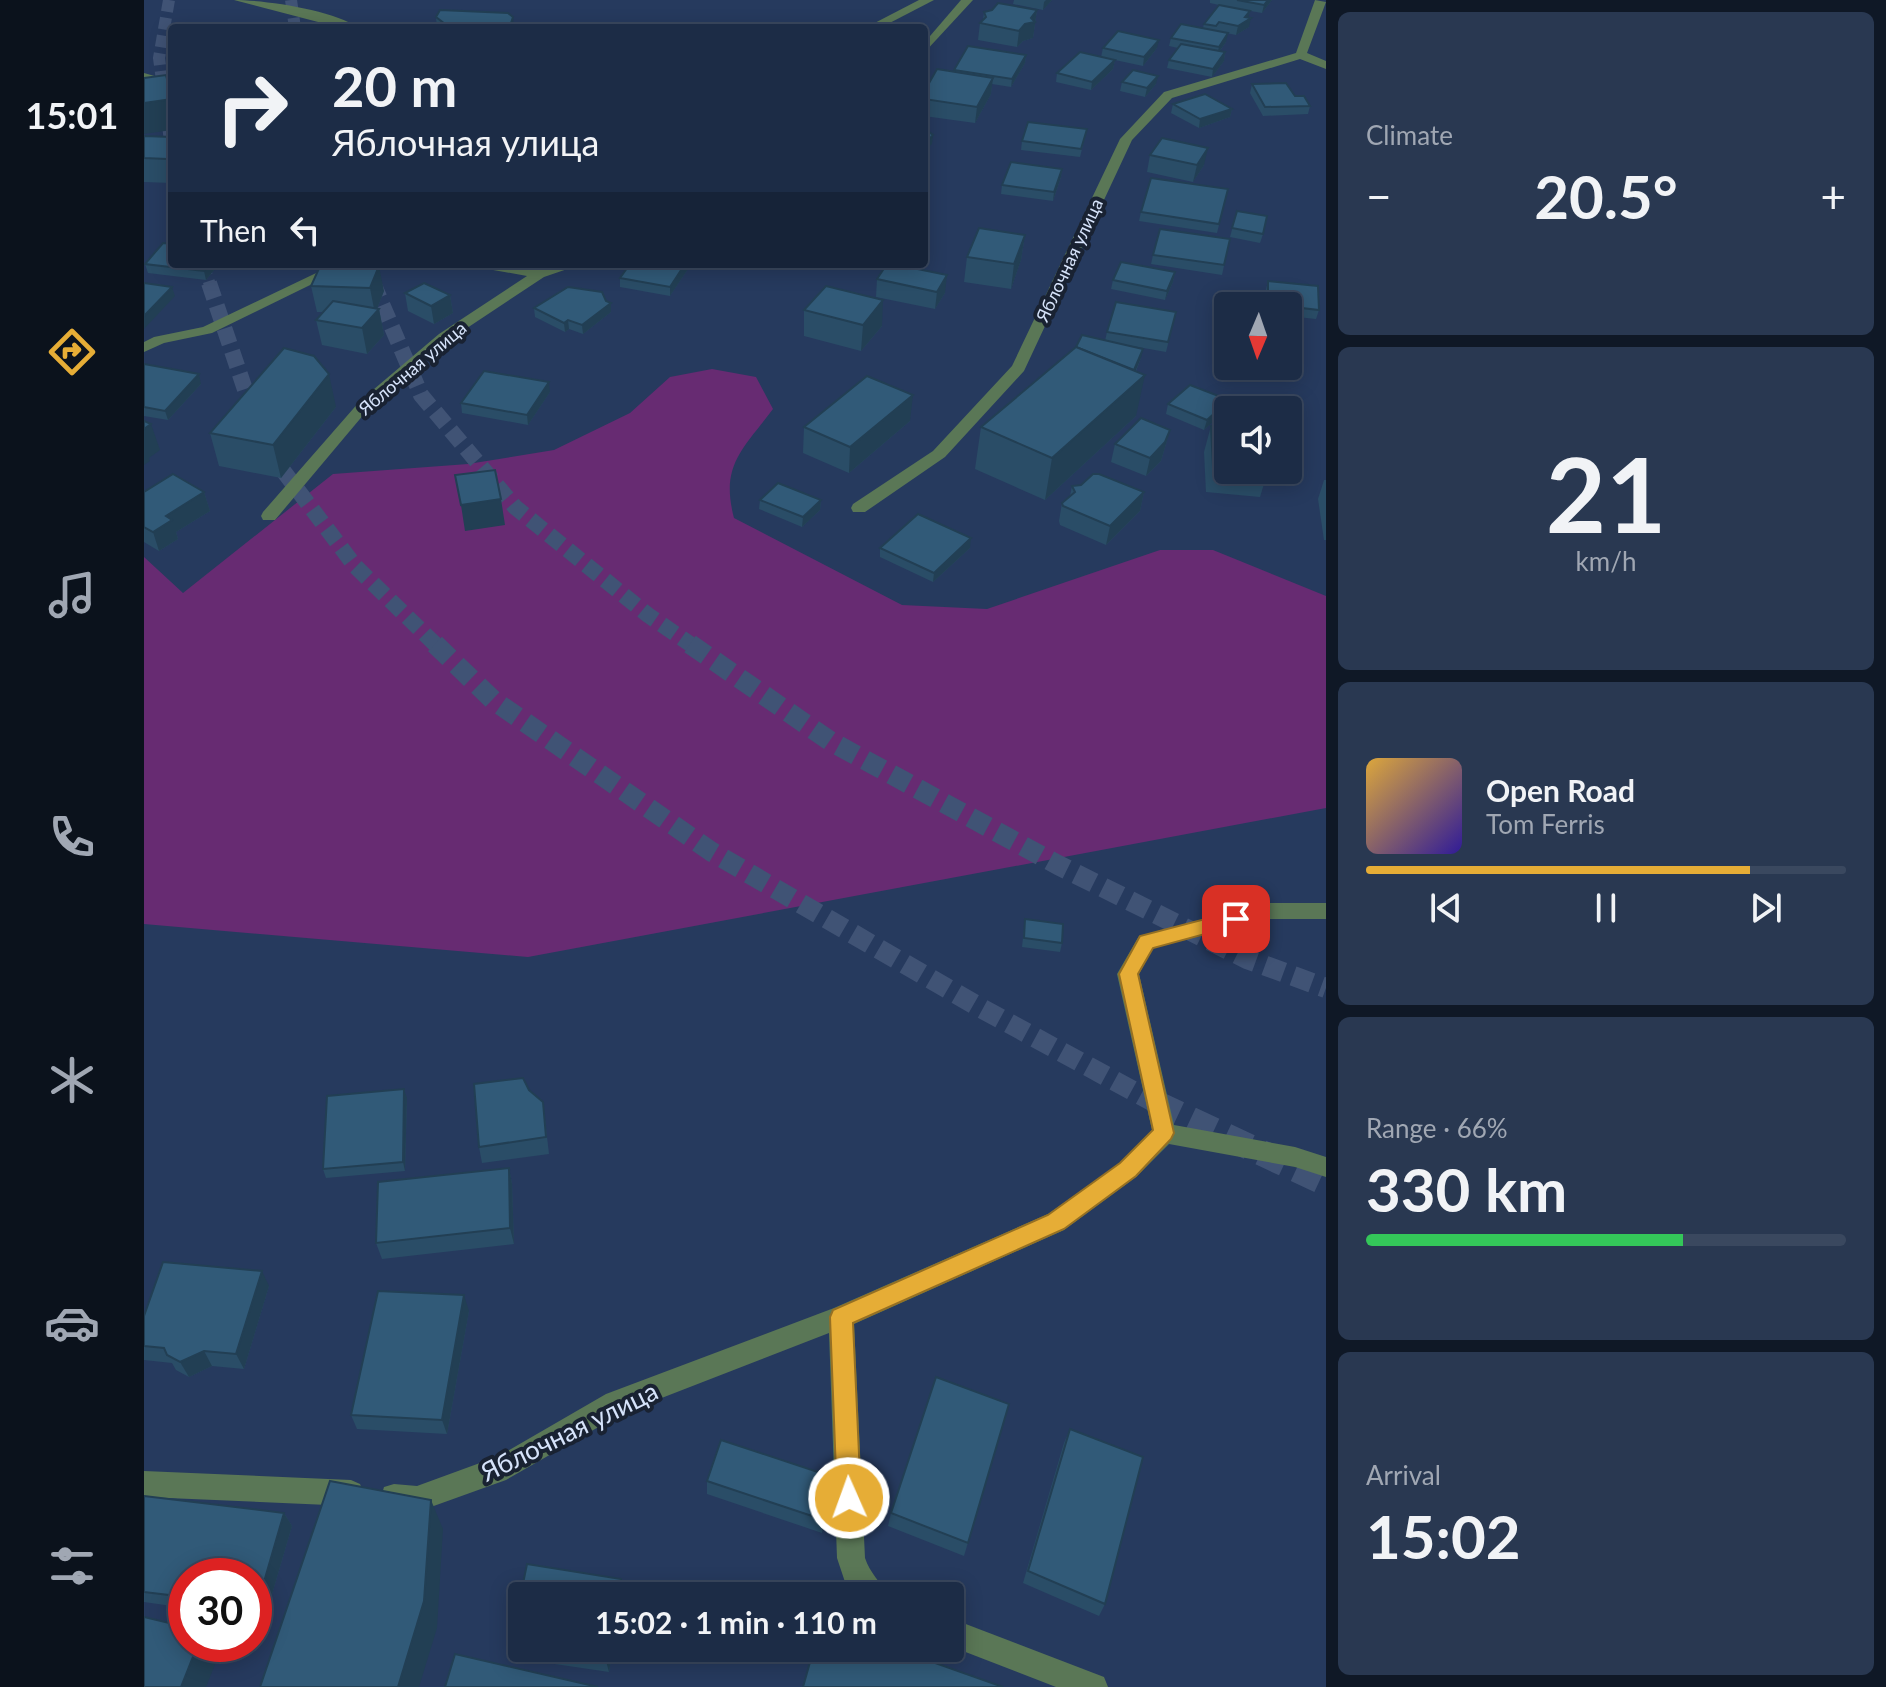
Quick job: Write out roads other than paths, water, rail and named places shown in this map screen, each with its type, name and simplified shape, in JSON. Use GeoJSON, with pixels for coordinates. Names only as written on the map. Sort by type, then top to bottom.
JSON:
{"type":"FeatureCollection","features":[{"type":"Feature","properties":{"kind":"street"},"geometry":{"type":"LineString","coordinates":[[240,0],[294,10],[340,24]]}},
{"type":"Feature","properties":{"kind":"street"},"geometry":{"type":"LineString","coordinates":[[879,24],[928,0]]}},
{"type":"Feature","properties":{"kind":"street"},"geometry":{"type":"LineString","coordinates":[[928,45],[967,0]]}},
{"type":"Feature","properties":{"kind":"street"},"geometry":{"type":"LineString","coordinates":[[1321,0],[1301,55],[1326,65]]}},
{"type":"Feature","properties":{"kind":"street","name":"Яблочная улица"},"geometry":{"type":"LineString","coordinates":[[859,508],[939,454],[1019,368],[1126,139],[1168,95],[1301,55]]}},
{"type":"Feature","properties":{"kind":"street"},"geometry":{"type":"LineString","coordinates":[[144,77],[168,84]]}},
{"type":"Feature","properties":{"kind":"street"},"geometry":{"type":"LineString","coordinates":[[144,348],[159,340],[207,330],[338,268]]}},
{"type":"Feature","properties":{"kind":"street","name":"Яблочная улица"},"geometry":{"type":"LineString","coordinates":[[505,268],[539,274]]}},
{"type":"Feature","properties":{"kind":"street","name":"Яблочная улица"},"geometry":{"type":"LineString","coordinates":[[269,516],[365,404],[444,337],[539,274],[561,268]]}},
{"type":"Feature","properties":{"kind":"street"},"geometry":{"type":"LineString","coordinates":[[1326,911],[1265,911],[1146,942],[1128,974],[1164,1133],[1295,1157],[1326,1167]]}},
{"type":"Feature","properties":{"kind":"street","name":"Яблочная улица"},"geometry":{"type":"LineString","coordinates":[[144,1484],[297,1489],[417,1499],[506,1467],[615,1403],[841,1317],[1056,1222],[1128,1170],[1164,1133]]}},
{"type":"Feature","properties":{"kind":"street"},"geometry":{"type":"LineString","coordinates":[[841,1317],[851,1558],[859,1582]]}},
{"type":"Feature","properties":{"kind":"street"},"geometry":{"type":"LineString","coordinates":[[964,1637],[1094,1687]]}},
{"type":"Feature","properties":{"kind":"tunnel"},"geometry":{"type":"LineString","coordinates":[[168,126],[159,58],[169,0]]}},
{"type":"Feature","properties":{"kind":"tunnel"},"geometry":{"type":"LineString","coordinates":[[291,0],[294,24]]}},
{"type":"Feature","properties":{"kind":"tunnel"},"geometry":{"type":"LineString","coordinates":[[204,268],[210,285]]}},
{"type":"Feature","properties":{"kind":"tunnel"},"geometry":{"type":"LineString","coordinates":[[367,268],[374,285]]}},
{"type":"Feature","properties":{"kind":"tunnel"},"geometry":{"type":"LineString","coordinates":[[209,283],[254,416]]}},
{"type":"Feature","properties":{"kind":"tunnel"},"geometry":{"type":"LineString","coordinates":[[373,283],[421,395],[515,507],[648,615],[693,646]]}},
{"type":"Feature","properties":{"kind":"tunnel"},"geometry":{"type":"LineString","coordinates":[[269,452],[355,566],[437,646]]}},
{"type":"Feature","properties":{"kind":"tunnel"},"geometry":{"type":"LineString","coordinates":[[435,644],[493,700],[712,852],[979,1007],[1157,1104]]}},
{"type":"Feature","properties":{"kind":"tunnel"},"geometry":{"type":"LineString","coordinates":[[690,644],[830,741],[1058,865],[1247,959],[1326,988]]}},
{"type":"Feature","properties":{"kind":"tunnel"},"geometry":{"type":"LineString","coordinates":[[1157,1104],[1326,1183]]}}]}
